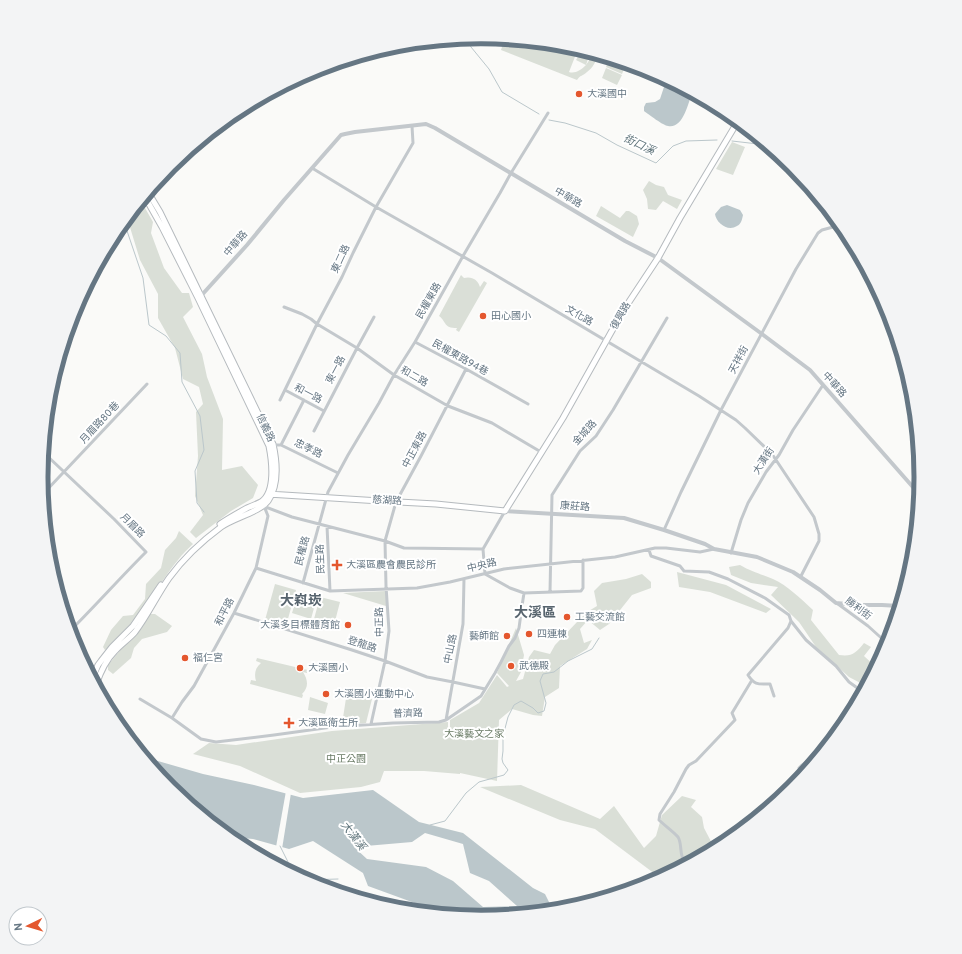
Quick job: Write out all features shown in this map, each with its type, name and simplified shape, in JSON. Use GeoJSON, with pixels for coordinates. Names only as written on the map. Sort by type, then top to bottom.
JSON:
{"type":"FeatureCollection","features":[{"type":"Feature","properties":{"kind":"main road","name":"復興路"},"geometry":{"type":"LineString","coordinates":[[505,511],[563,418],[606,341],[629,302],[658,258],[685,208],[735,126]]}},
{"type":"Feature","properties":{"kind":"main road","name":"信義路"},"geometry":{"type":"LineString","coordinates":[[151,197],[160,212],[275,454],[275,486],[270,494]]}},
{"type":"Feature","properties":{"kind":"main road","name":"信義路"},"geometry":{"type":"LineString","coordinates":[[147,201],[200,297]]}},
{"type":"Feature","properties":{"kind":"main road","name":"慈湖路"},"geometry":{"type":"LineString","coordinates":[[270,494],[436,504],[505,511]]}},
{"type":"Feature","properties":{"kind":"main road"},"geometry":{"type":"LineString","coordinates":[[98,679],[114,651],[134,633],[147,615],[168,579],[179,565],[222,526],[261,504],[262,501],[270,494]]}},
{"type":"Feature","properties":{"kind":"main road"},"geometry":{"type":"LineString","coordinates":[[95,672],[98,665],[112,647],[133,626],[178,562],[202,539],[230,517],[261,504]]}},
{"type":"Feature","properties":{"kind":"street","name":"民權東路"},"geometry":{"type":"LineString","coordinates":[[326,498],[338,473],[394,375],[415,342],[510,174],[548,113]]}},
{"type":"Feature","properties":{"kind":"street","name":"中華路"},"geometry":{"type":"LineString","coordinates":[[200,297],[247,246],[270,216],[341,135],[426,124],[625,241],[658,258],[762,334],[810,370],[914,488]]}},
{"type":"Feature","properties":{"kind":"street","name":"東二路"},"geometry":{"type":"LineString","coordinates":[[280,400],[342,277],[352,253],[376,207],[413,143],[412,126]]}},
{"type":"Feature","properties":{"kind":"street","name":"文化路"},"geometry":{"type":"LineString","coordinates":[[312,168],[721,410],[745,428],[776,459],[814,517],[819,534],[819,541],[801,576]]}},
{"type":"Feature","properties":{"kind":"street","name":"天祥街"},"geometry":{"type":"LineString","coordinates":[[664,530],[721,410],[796,269],[818,232],[833,227],[834,225]]}},
{"type":"Feature","properties":{"kind":"street","name":"和二路"},"geometry":{"type":"LineString","coordinates":[[284,307],[311,319],[357,348],[394,375],[448,406],[492,422],[541,452]]}},
{"type":"Feature","properties":{"kind":"street","name":"東一路"},"geometry":{"type":"LineString","coordinates":[[314,431],[374,317]]}},
{"type":"Feature","properties":{"kind":"street","name":"金城路"},"geometry":{"type":"LineString","coordinates":[[550,592],[552,495],[580,451],[596,436],[642,363],[667,318]]}},
{"type":"Feature","properties":{"kind":"street","name":"民權東路94巷"},"geometry":{"type":"LineString","coordinates":[[415,342],[528,404]]}},
{"type":"Feature","properties":{"kind":"street","name":"中正東路"},"geometry":{"type":"LineString","coordinates":[[386,541],[396,502],[448,406],[466,369]]}},
{"type":"Feature","properties":{"kind":"street","name":"月眉路80巷"},"geometry":{"type":"LineString","coordinates":[[48,488],[147,384]]}},
{"type":"Feature","properties":{"kind":"street","name":"大漢街"},"geometry":{"type":"LineString","coordinates":[[731,553],[748,503],[797,423],[823,385]]}},
{"type":"Feature","properties":{"kind":"street","name":"和一路"},"geometry":{"type":"LineString","coordinates":[[285,390],[324,411]]}},
{"type":"Feature","properties":{"kind":"street"},"geometry":{"type":"LineString","coordinates":[[281,445],[304,400]]}},
{"type":"Feature","properties":{"kind":"street","name":"忠孝路"},"geometry":{"type":"LineString","coordinates":[[271,445],[281,445],[338,473]]}},
{"type":"Feature","properties":{"kind":"street","name":"月眉路"},"geometry":{"type":"LineString","coordinates":[[49,457],[146,552],[75,626]]}},
{"type":"Feature","properties":{"kind":"street","name":"民權路"},"geometry":{"type":"LineString","coordinates":[[303,583],[326,498]]}},
{"type":"Feature","properties":{"kind":"street"},"geometry":{"type":"LineString","coordinates":[[261,504],[292,517],[386,541],[404,548],[483,549]]}},
{"type":"Feature","properties":{"kind":"street","name":"和平路"},"geometry":{"type":"LineString","coordinates":[[172,718],[194,686],[234,613],[256,568],[268,516],[261,504]]}},
{"type":"Feature","properties":{"kind":"street","name":"康莊路"},"geometry":{"type":"LineString","coordinates":[[505,511],[624,518],[705,544],[714,549],[757,557],[801,576],[836,603]]}},
{"type":"Feature","properties":{"kind":"street"},"geometry":{"type":"LineString","coordinates":[[505,511],[483,549],[485,574],[510,588],[524,593],[581,591],[583,588],[583,560]]}},
{"type":"Feature","properties":{"kind":"street","name":"民生路"},"geometry":{"type":"LineString","coordinates":[[327,526],[330,591]]}},
{"type":"Feature","properties":{"kind":"street","name":"中正路"},"geometry":{"type":"LineString","coordinates":[[371,724],[385,661],[389,631],[386,541]]}},
{"type":"Feature","properties":{"kind":"street","name":"中央路"},"geometry":{"type":"LineString","coordinates":[[256,568],[330,591],[387,590],[418,588],[504,569],[614,557],[649,550],[666,548],[700,552],[714,549]]}},
{"type":"Feature","properties":{"kind":"street"},"geometry":{"type":"LineString","coordinates":[[649,550],[651,556],[680,566],[684,570],[710,572],[728,579],[765,598],[789,615],[791,621],[806,640],[836,666],[849,682],[858,689]]}},
{"type":"Feature","properties":{"kind":"street","name":"中山路"},"geometry":{"type":"LineString","coordinates":[[446,720],[463,624],[464,579]]}},
{"type":"Feature","properties":{"kind":"street","name":"普濟路"},"geometry":{"type":"LineString","coordinates":[[140,699],[172,718],[201,739],[216,742],[332,727],[439,722],[446,720],[481,696],[515,638],[519,628],[524,593]]}},
{"type":"Feature","properties":{"kind":"street"},"geometry":{"type":"LineString","coordinates":[[836,603],[894,606]]}},
{"type":"Feature","properties":{"kind":"street","name":"勝利街"},"geometry":{"type":"LineString","coordinates":[[836,603],[868,626],[882,639]]}},
{"type":"Feature","properties":{"kind":"street","name":"登龍路"},"geometry":{"type":"LineString","coordinates":[[234,613],[385,661],[427,677],[485,689]]}},
{"type":"Feature","properties":{"kind":"street"},"geometry":{"type":"LineString","coordinates":[[774,696],[770,684],[757,684],[748,675],[788,628],[791,621]]}},
{"type":"Feature","properties":{"kind":"street"},"geometry":{"type":"LineString","coordinates":[[683,860],[678,838],[659,820],[660,814],[686,769],[696,761],[735,720],[732,713],[752,680]]}},
{"type":"Feature","properties":{"kind":"street"},"geometry":{"type":"LineString","coordinates":[[800,769],[799,768],[807,762]]}},
{"type":"Feature","properties":{"kind":"green space"},"geometry":{"type":"Polygon","coordinates":[[[502,45],[538,48],[576,55],[569,72],[578,71],[586,65],[590,58],[596,60],[591,68],[577,80],[501,50],[502,45]]]}},
{"type":"Feature","properties":{"kind":"green space"},"geometry":{"type":"Polygon","coordinates":[[[579,55],[588,59],[586,65],[576,60],[579,55]]]}},
{"type":"Feature","properties":{"kind":"green space"},"geometry":{"type":"Polygon","coordinates":[[[608,63],[624,69],[622,74],[606,67],[608,63]]]}},
{"type":"Feature","properties":{"kind":"green space"},"geometry":{"type":"Polygon","coordinates":[[[606,68],[622,75],[617,85],[602,78],[606,68]]]}},
{"type":"Feature","properties":{"kind":"green space"},"geometry":{"type":"Polygon","coordinates":[[[732,142],[745,147],[733,175],[716,169],[732,142]]]}},
{"type":"Feature","properties":{"kind":"green space"},"geometry":{"type":"Polygon","coordinates":[[[649,181],[664,187],[668,195],[682,200],[677,209],[663,201],[656,210],[648,209],[647,199],[643,190],[649,181]]]}},
{"type":"Feature","properties":{"kind":"green space"},"geometry":{"type":"Polygon","coordinates":[[[144,205],[153,222],[151,233],[164,268],[182,293],[189,293],[193,307],[183,317],[202,354],[207,377],[223,419],[222,470],[242,466],[258,485],[253,498],[231,511],[196,538],[190,532],[203,515],[195,496],[198,456],[196,412],[203,404],[199,387],[183,379],[175,348],[158,318],[158,294],[140,260],[129,224],[144,205]]]}},
{"type":"Feature","properties":{"kind":"green space"},"geometry":{"type":"Polygon","coordinates":[[[601,206],[620,218],[626,211],[629,211],[637,216],[639,224],[633,237],[596,216],[601,206]]]}},
{"type":"Feature","properties":{"kind":"green space"},"geometry":{"type":"Polygon","coordinates":[[[461,275],[464,278],[474,279],[478,282],[480,287],[484,281],[487,283],[459,332],[456,330],[457,328],[447,326],[439,316],[461,275]]]}},
{"type":"Feature","properties":{"kind":"green space"},"geometry":{"type":"Polygon","coordinates":[[[179,531],[193,544],[169,571],[127,631],[105,650],[103,647],[111,630],[123,616],[133,615],[145,599],[146,584],[161,568],[165,550],[176,538],[179,531]]]}},
{"type":"Feature","properties":{"kind":"green space"},"geometry":{"type":"Polygon","coordinates":[[[740,565],[773,579],[789,589],[813,610],[811,620],[839,655],[851,655],[864,643],[871,647],[864,656],[872,663],[861,684],[849,677],[816,647],[799,622],[771,595],[778,587],[751,583],[731,575],[729,567],[740,565]]]}},
{"type":"Feature","properties":{"kind":"green space"},"geometry":{"type":"Polygon","coordinates":[[[677,572],[726,585],[771,609],[766,613],[710,592],[679,587],[677,572]]]}},
{"type":"Feature","properties":{"kind":"green space"},"geometry":{"type":"Polygon","coordinates":[[[642,574],[651,582],[651,588],[632,595],[609,624],[600,630],[588,620],[580,629],[584,643],[592,640],[587,649],[560,666],[559,688],[545,697],[542,716],[512,709],[499,720],[497,781],[460,773],[384,771],[380,782],[361,787],[300,793],[240,766],[193,754],[209,743],[236,745],[332,731],[448,722],[448,732],[450,731],[450,720],[479,703],[497,675],[507,687],[509,686],[497,673],[516,628],[524,655],[521,672],[516,681],[523,679],[529,657],[534,650],[550,654],[555,645],[578,621],[587,612],[597,606],[594,591],[602,583],[626,579],[642,574]]]}},
{"type":"Feature","properties":{"kind":"green space"},"geometry":{"type":"Polygon","coordinates":[[[275,584],[296,590],[286,626],[265,620],[275,584]]]}},
{"type":"Feature","properties":{"kind":"green space"},"geometry":{"type":"Polygon","coordinates":[[[299,591],[317,597],[311,619],[292,613],[299,591]]]}},
{"type":"Feature","properties":{"kind":"green space"},"geometry":{"type":"Polygon","coordinates":[[[386,591],[386,606],[343,593],[386,591]]]}},
{"type":"Feature","properties":{"kind":"green space"},"geometry":{"type":"Polygon","coordinates":[[[320,597],[340,602],[334,625],[314,619],[320,597]]]}},
{"type":"Feature","properties":{"kind":"green space"},"geometry":{"type":"Polygon","coordinates":[[[150,614],[155,614],[172,626],[167,632],[142,639],[134,648],[131,658],[113,674],[108,670],[108,665],[150,614]]]}},
{"type":"Feature","properties":{"kind":"green space"},"geometry":{"type":"Polygon","coordinates":[[[257,658],[308,670],[307,673],[303,672],[306,678],[307,686],[302,694],[302,698],[250,684],[251,680],[256,681],[255,676],[257,667],[261,663],[256,661],[257,658]]]}},
{"type":"Feature","properties":{"kind":"green space"},"geometry":{"type":"Polygon","coordinates":[[[347,692],[372,699],[366,723],[342,724],[347,692]]]}},
{"type":"Feature","properties":{"kind":"green space","name":"大溪國小運動中心"},"geometry":{"type":"Polygon","coordinates":[[[310,697],[328,703],[325,714],[308,710],[310,697]]]}},
{"type":"Feature","properties":{"kind":"green space"},"geometry":{"type":"Polygon","coordinates":[[[521,785],[600,819],[614,806],[644,848],[656,836],[662,815],[682,796],[696,800],[691,807],[702,817],[704,828],[712,843],[654,874],[595,829],[560,820],[480,787],[521,785]]]}},
{"type":"Feature","properties":{"kind":"green space"},"geometry":{"type":"Polygon","coordinates":[[[365,894],[388,898],[396,902],[365,894]]]}},
{"type":"Feature","properties":{"kind":"water"},"geometry":{"type":"Polygon","coordinates":[[[665,85],[690,98],[687,109],[678,124],[668,126],[656,120],[644,111],[646,103],[655,102],[660,99],[665,85]]]}},
{"type":"Feature","properties":{"kind":"water"},"geometry":{"type":"Polygon","coordinates":[[[727,205],[740,210],[743,215],[740,223],[734,228],[723,226],[718,221],[715,214],[721,207],[727,205]]]}},
{"type":"Feature","properties":{"kind":"water","name":"大漢溪"},"geometry":{"type":"Polygon","coordinates":[[[153,760],[203,774],[254,785],[303,798],[373,790],[419,822],[463,833],[533,888],[545,894],[550,904],[509,909],[481,910],[422,906],[368,886],[363,873],[313,841],[289,849],[253,839],[242,838],[217,821],[175,783],[153,760]],[[425,833],[412,842],[354,847],[367,859],[426,867],[453,881],[483,907],[517,906],[489,881],[470,873],[463,844],[425,833]]]}},
{"type":"Feature","properties":{"kind":"pier"},"geometry":{"type":"Polygon","coordinates":[[[286,791],[291,793],[282,849],[276,847],[286,791]]]}},
{"type":"Feature","properties":{"kind":"waterway","name":"街口溪"},"geometry":{"type":"LineString","coordinates":[[469,44],[489,69],[502,92],[539,114]]}},
{"type":"Feature","properties":{"kind":"waterway","name":"街口溪"},"geometry":{"type":"LineString","coordinates":[[549,120],[565,123],[596,133],[617,145],[656,163],[673,146],[686,141],[717,140]]}},
{"type":"Feature","properties":{"kind":"waterway","name":"街口溪"},"geometry":{"type":"LineString","coordinates":[[732,141],[758,144]]}},
{"type":"Feature","properties":{"kind":"waterway"},"geometry":{"type":"LineString","coordinates":[[126,229],[143,278],[149,325],[166,336],[180,353],[182,382],[200,416],[204,450],[195,471],[197,503],[204,512]]}},
{"type":"Feature","properties":{"kind":"waterway"},"geometry":{"type":"LineString","coordinates":[[430,825],[445,821],[466,793],[479,782],[504,775],[508,770],[502,759],[503,736],[508,717],[514,705],[521,701],[533,708],[538,713],[544,711],[546,703],[540,681],[543,674],[554,672],[568,661],[592,649],[599,638]]}},
{"type":"Feature","properties":{"kind":"waterway"},"geometry":{"type":"LineString","coordinates":[[280,846],[290,865]]}},
{"type":"Feature","properties":{"kind":"waterway"},"geometry":{"type":"LineString","coordinates":[[322,880],[338,879]]}},
{"type":"Feature","properties":{"kind":"place","name":"大溪國中"},"geometry":{"type":"Point","coordinates":[579,94]}},
{"type":"Feature","properties":{"kind":"place","name":"田心國小"},"geometry":{"type":"Point","coordinates":[483,316]}},
{"type":"Feature","properties":{"kind":"place","name":"大溪區農會農民診所"},"geometry":{"type":"Point","coordinates":[337,565]}},
{"type":"Feature","properties":{"kind":"place","name":"工藝交流館"},"geometry":{"type":"Point","coordinates":[567,617]}},
{"type":"Feature","properties":{"kind":"place","name":"大溪多目標體育館"},"geometry":{"type":"Point","coordinates":[348,625]}},
{"type":"Feature","properties":{"kind":"place","name":"四連棟"},"geometry":{"type":"Point","coordinates":[529,634]}},
{"type":"Feature","properties":{"kind":"place","name":"藝師館"},"geometry":{"type":"Point","coordinates":[507,636]}},
{"type":"Feature","properties":{"kind":"place","name":"福仁宮"},"geometry":{"type":"Point","coordinates":[185,658]}},
{"type":"Feature","properties":{"kind":"place","name":"武德殿"},"geometry":{"type":"Point","coordinates":[511,666]}},
{"type":"Feature","properties":{"kind":"place","name":"大溪國小"},"geometry":{"type":"Point","coordinates":[300,668]}},
{"type":"Feature","properties":{"kind":"place","name":"大溪國小運動中心"},"geometry":{"type":"Point","coordinates":[326,694]}},
{"type":"Feature","properties":{"kind":"place","name":"大溪區衛生所"},"geometry":{"type":"Point","coordinates":[289,723]}},
{"type":"Feature","properties":{"kind":"district","name":"大嵙崁"},"geometry":{"type":"Point","coordinates":[301,601]}},
{"type":"Feature","properties":{"kind":"district","name":"大溪區"},"geometry":{"type":"Point","coordinates":[535,613]}},
{"type":"Feature","properties":{"kind":"park label","name":"大溪藝文之家"},"geometry":{"type":"Point","coordinates":[474,734]}},
{"type":"Feature","properties":{"kind":"park label","name":"中正公園"},"geometry":{"type":"Point","coordinates":[346,759]}}]}
